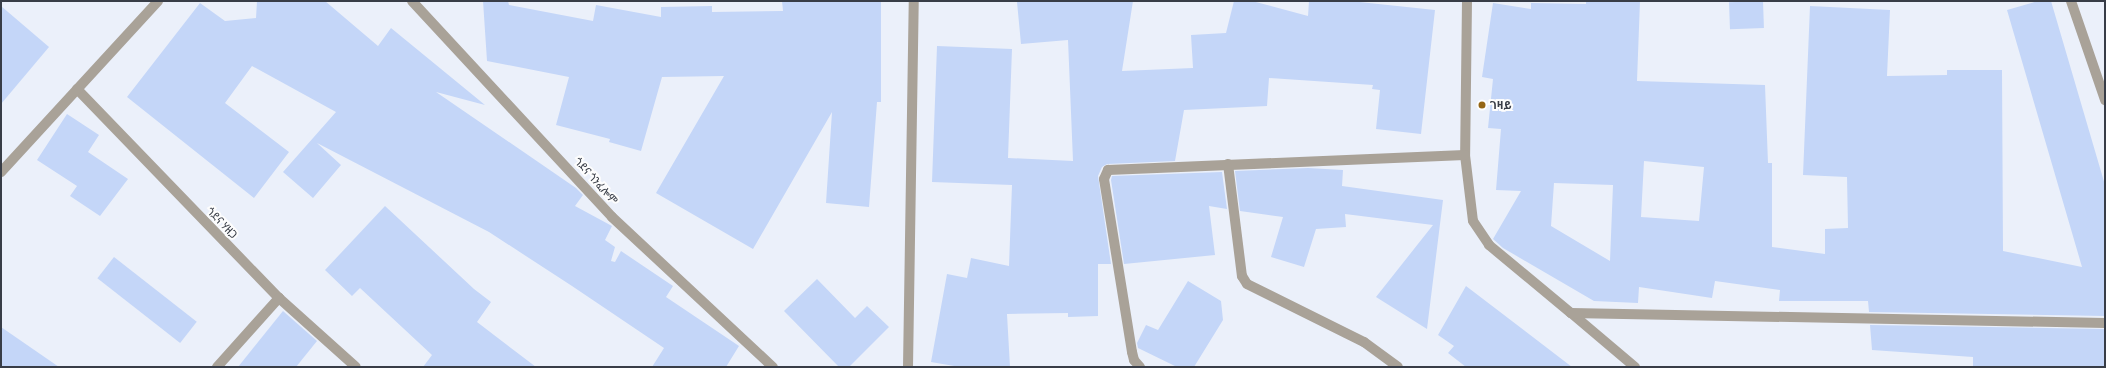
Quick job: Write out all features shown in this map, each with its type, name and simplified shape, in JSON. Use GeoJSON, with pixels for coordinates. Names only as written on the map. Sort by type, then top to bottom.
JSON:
{"type":"FeatureCollection","features":[{"type":"Feature","properties":{"kind":"street"},"geometry":{"type":"LineString","coordinates":[[1,172],[158,1]]}},
{"type":"Feature","properties":{"kind":"street","name":"ጎደና ጎንፈሎም"},"geometry":{"type":"LineString","coordinates":[[412,1],[612,217],[773,367]]}},
{"type":"Feature","properties":{"kind":"street"},"geometry":{"type":"LineString","coordinates":[[908,367],[914,1]]}},
{"type":"Feature","properties":{"kind":"street"},"geometry":{"type":"LineString","coordinates":[[1467,1],[1464,155],[1473,221],[1481,235],[1635,367]]}},
{"type":"Feature","properties":{"kind":"street"},"geometry":{"type":"LineString","coordinates":[[2071,1],[2105,100]]}},
{"type":"Feature","properties":{"kind":"street","name":"ጎደና ሃዘጋ"},"geometry":{"type":"LineString","coordinates":[[77,89],[279,298],[356,367]]}},
{"type":"Feature","properties":{"kind":"street"},"geometry":{"type":"LineString","coordinates":[[1140,367],[1134,360],[1132,352],[1104,180],[1108,170],[1464,155]]}},
{"type":"Feature","properties":{"kind":"street"},"geometry":{"type":"LineString","coordinates":[[1228,164],[1242,276],[1247,284],[1364,342],[1398,367]]}},
{"type":"Feature","properties":{"kind":"street"},"geometry":{"type":"LineString","coordinates":[[217,367],[279,298]]}},
{"type":"Feature","properties":{"kind":"street"},"geometry":{"type":"LineString","coordinates":[[1571,313],[2105,323]]}},
{"type":"Feature","properties":{"kind":"building"},"geometry":{"type":"Polygon","coordinates":[[[257,1],[325,1],[378,46],[391,28],[485,105],[436,92],[576,188],[583,195],[575,206],[612,226],[605,240],[615,247],[611,261],[615,262],[621,251],[673,286],[666,297],[739,346],[726,367],[652,367],[664,348],[572,286],[489,232],[317,143],[341,165],[313,198],[283,172],[336,112],[252,66],[225,103],[289,152],[254,198],[127,97],[200,3],[225,21],[256,18],[257,1]]]}},
{"type":"Feature","properties":{"kind":"building"},"geometry":{"type":"Polygon","coordinates":[[[483,1],[508,1],[509,5],[593,21],[596,5],[661,17],[661,7],[712,6],[712,12],[783,11],[782,1],[881,1],[881,102],[877,102],[869,207],[826,203],[832,112],[753,249],[656,193],[724,76],[662,77],[641,151],[609,142],[610,139],[556,125],[569,77],[487,61],[483,1]]]}},
{"type":"Feature","properties":{"kind":"building"},"geometry":{"type":"Polygon","coordinates":[[[1133,1],[1122,71],[1193,68],[1191,35],[1226,33],[1234,1],[1252,1],[1308,16],[1309,1],[1350,1],[1435,10],[1421,134],[1376,129],[1380,90],[1372,89],[1373,85],[1269,78],[1267,106],[1184,110],[1175,161],[1107,164],[1102,167],[1098,176],[1111,264],[1098,264],[1098,316],[1068,317],[1068,313],[1007,314],[1010,367],[960,367],[931,362],[947,274],[967,278],[971,258],[1009,266],[1012,185],[932,182],[937,46],[1012,49],[1008,158],[1073,161],[1068,40],[1021,44],[1017,2],[1133,1]]]}},
{"type":"Feature","properties":{"kind":"building"},"geometry":{"type":"Polygon","coordinates":[[[1586,1],[1640,1],[1637,81],[1765,85],[1768,163],[1772,163],[1772,247],[1825,254],[1825,229],[1848,228],[1847,177],[1803,175],[1810,6],[1890,10],[1887,76],[1947,75],[1947,70],[2002,70],[2003,251],[2082,267],[2007,10],[2038,1],[2051,1],[2105,185],[2105,316],[1869,312],[1868,301],[1779,301],[1780,290],[1715,281],[1712,298],[1639,287],[1638,303],[1594,301],[1503,248],[1493,239],[1521,191],[1496,190],[1501,129],[1488,128],[1493,79],[1482,77],[1493,3],[1531,9],[1531,3],[1586,4],[1586,1]],[[1644,161],[1641,217],[1699,221],[1704,167],[1644,161]],[[1554,183],[1551,226],[1610,261],[1613,185],[1554,183]]]}},
{"type":"Feature","properties":{"kind":"building"},"geometry":{"type":"Polygon","coordinates":[[[1763,1],[1764,28],[1730,29],[1729,2],[1763,1]]]}},
{"type":"Feature","properties":{"kind":"building"},"geometry":{"type":"Polygon","coordinates":[[[1,6],[49,47],[1,104],[1,6]]]}},
{"type":"Feature","properties":{"kind":"building"},"geometry":{"type":"Polygon","coordinates":[[[67,114],[99,135],[88,152],[128,179],[100,216],[70,196],[77,186],[37,160],[67,114]]]}},
{"type":"Feature","properties":{"kind":"building"},"geometry":{"type":"Polygon","coordinates":[[[1308,168],[1343,170],[1342,186],[1443,200],[1427,329],[1376,297],[1433,225],[1345,214],[1346,227],[1316,229],[1304,267],[1271,257],[1283,217],[1240,211],[1235,171],[1308,168]]]}},
{"type":"Feature","properties":{"kind":"building"},"geometry":{"type":"Polygon","coordinates":[[[1222,172],[1227,209],[1209,206],[1215,255],[1124,264],[1111,180],[1112,176],[1222,172]]]}},
{"type":"Feature","properties":{"kind":"building"},"geometry":{"type":"Polygon","coordinates":[[[385,206],[474,289],[491,302],[477,322],[536,367],[423,367],[432,355],[360,288],[352,296],[325,270],[385,206]]]}},
{"type":"Feature","properties":{"kind":"building"},"geometry":{"type":"Polygon","coordinates":[[[114,257],[197,322],[180,343],[97,278],[114,257]]]}},
{"type":"Feature","properties":{"kind":"building"},"geometry":{"type":"Polygon","coordinates":[[[817,279],[855,318],[867,306],[889,327],[849,367],[839,367],[784,311],[817,279]]]}},
{"type":"Feature","properties":{"kind":"building"},"geometry":{"type":"Polygon","coordinates":[[[1188,281],[1221,301],[1223,320],[1194,367],[1177,367],[1138,348],[1137,343],[1146,325],[1158,330],[1188,281]]]}},
{"type":"Feature","properties":{"kind":"building"},"geometry":{"type":"Polygon","coordinates":[[[1466,286],[1572,367],[1466,367],[1448,353],[1454,346],[1438,335],[1466,286]]]}},
{"type":"Feature","properties":{"kind":"building"},"geometry":{"type":"Polygon","coordinates":[[[283,311],[317,341],[296,367],[238,367],[283,311]]]}},
{"type":"Feature","properties":{"kind":"building"},"geometry":{"type":"Polygon","coordinates":[[[1870,325],[2104,329],[2104,367],[1973,367],[1973,357],[1872,350],[1870,325]]]}},
{"type":"Feature","properties":{"kind":"building"},"geometry":{"type":"Polygon","coordinates":[[[1,327],[59,367],[1,367],[1,327]]]}},
{"type":"Feature","properties":{"kind":"place","name":"ገዛይ"},"geometry":{"type":"Point","coordinates":[1482,105]}}]}
